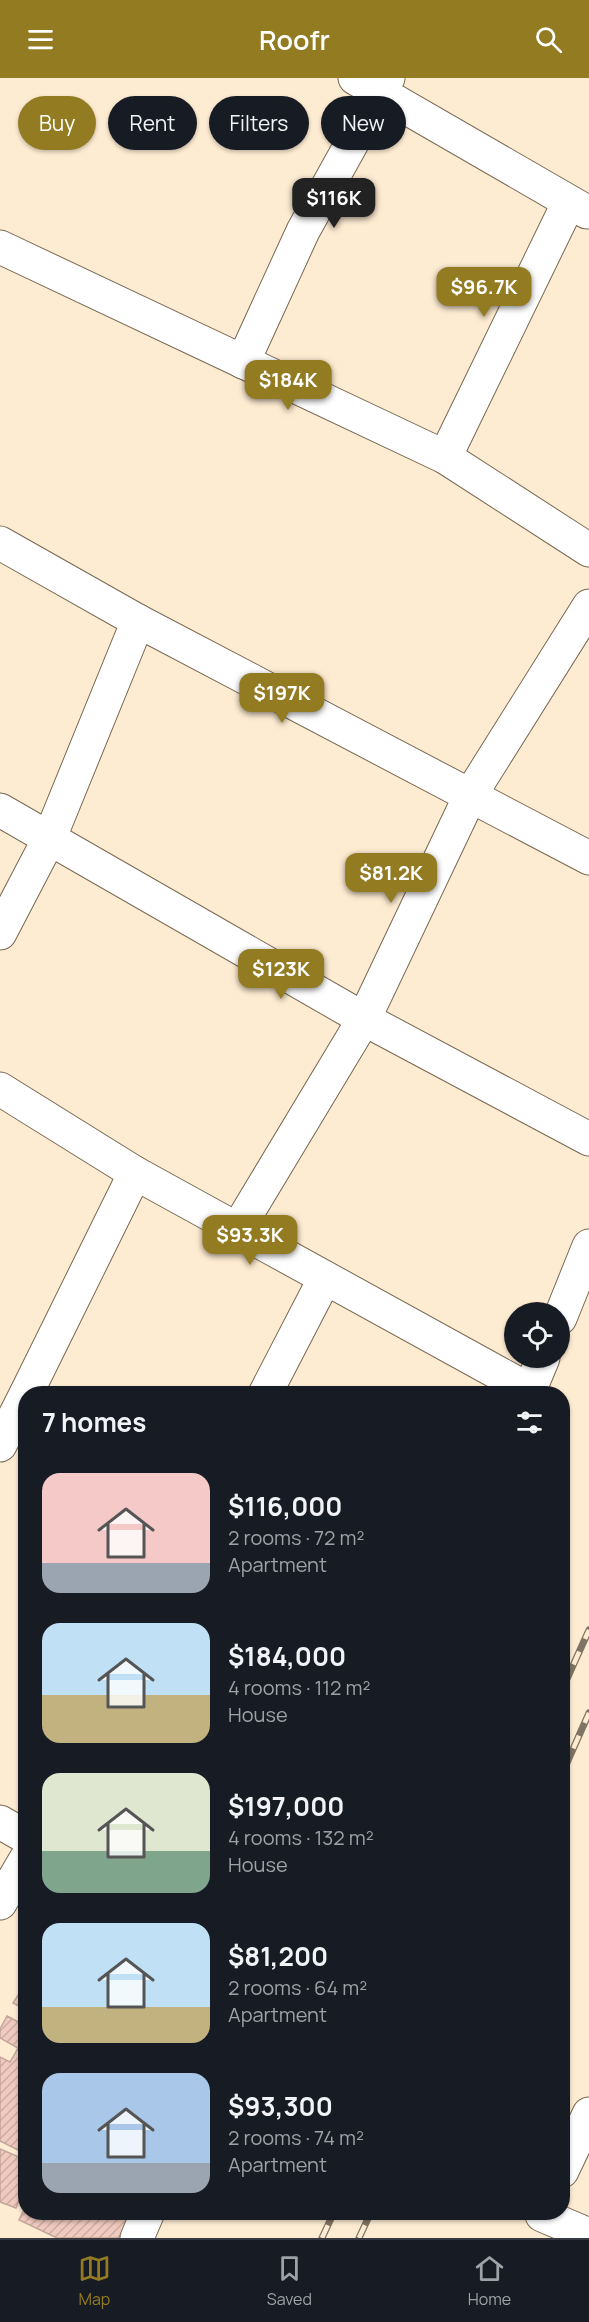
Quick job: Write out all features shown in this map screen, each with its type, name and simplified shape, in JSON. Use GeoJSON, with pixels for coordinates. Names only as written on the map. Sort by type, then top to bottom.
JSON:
{"type":"FeatureCollection","features":[{"type":"Feature","properties":{"kind":"street"},"geometry":{"type":"LineString","coordinates":[[243,362],[374,84],[579,207],[445,457]]}},
{"type":"Feature","properties":{"kind":"street"},"geometry":{"type":"LineString","coordinates":[[0,247],[445,457],[589,550]]}},
{"type":"Feature","properties":{"kind":"street"},"geometry":{"type":"LineString","coordinates":[[0,543],[138,621],[589,858]]}},
{"type":"Feature","properties":{"kind":"street"},"geometry":{"type":"LineString","coordinates":[[237,1230],[364,1019],[471,794],[589,606]]}},
{"type":"Feature","properties":{"kind":"street"},"geometry":{"type":"LineString","coordinates":[[0,933],[50,837],[138,621]]}},
{"type":"Feature","properties":{"kind":"street"},"geometry":{"type":"LineString","coordinates":[[0,810],[364,1019],[589,1140]]}},
{"type":"Feature","properties":{"kind":"street"},"geometry":{"type":"LineString","coordinates":[[0,1089],[135,1173],[518,1386]]}},
{"type":"Feature","properties":{"kind":"street"},"geometry":{"type":"LineString","coordinates":[[30,1386],[135,1173]]}},
{"type":"Feature","properties":{"kind":"street"},"geometry":{"type":"LineString","coordinates":[[566,1302],[589,1246]]}},
{"type":"Feature","properties":{"kind":"street"},"geometry":{"type":"LineString","coordinates":[[269,1386],[325,1278]]}},
{"type":"Feature","properties":{"kind":"street"},"geometry":{"type":"LineString","coordinates":[[531,1386],[539,1368]]}},
{"type":"Feature","properties":{"kind":"street"},"geometry":{"type":"LineString","coordinates":[[0,1445],[18,1410]]}},
{"type":"Feature","properties":{"kind":"street"},"geometry":{"type":"LineString","coordinates":[[0,1822],[18,1832]]}},
{"type":"Feature","properties":{"kind":"street"},"geometry":{"type":"LineString","coordinates":[[0,1903],[18,1873]]}},
{"type":"Feature","properties":{"kind":"street"},"geometry":{"type":"LineString","coordinates":[[570,2154],[589,2114]]}},
{"type":"Feature","properties":{"kind":"street"},"geometry":{"type":"LineString","coordinates":[[137,2238],[145,2220]]}},
{"type":"Feature","properties":{"kind":"street"},"geometry":{"type":"LineString","coordinates":[[539,2222],[589,2235]]}},
{"type":"Feature","properties":{"kind":"building"},"geometry":{"type":"Polygon","coordinates":[[[18,1995],[18,2006],[13,2003],[18,1995]]]}},
{"type":"Feature","properties":{"kind":"building"},"geometry":{"type":"Polygon","coordinates":[[[7,2016],[18,2022],[18,2048],[0,2038],[0,2029],[7,2016]]]}},
{"type":"Feature","properties":{"kind":"building"},"geometry":{"type":"Polygon","coordinates":[[[18,2048],[18,2150],[0,2141],[0,2057],[10,2062],[18,2048]]]}},
{"type":"Feature","properties":{"kind":"building"},"geometry":{"type":"Polygon","coordinates":[[[0,2149],[18,2157],[18,2203],[16,2208],[0,2202],[0,2149]]]}},
{"type":"Feature","properties":{"kind":"building"},"geometry":{"type":"Polygon","coordinates":[[[19,2220],[128,2220],[119,2238],[57,2238],[19,2220]]]}},
{"type":"Feature","properties":{"kind":"railway"},"geometry":{"type":"LineString","coordinates":[[570,1672],[589,1630]]}},
{"type":"Feature","properties":{"kind":"railway"},"geometry":{"type":"LineString","coordinates":[[570,1756],[589,1713]]}},
{"type":"Feature","properties":{"kind":"railway"},"geometry":{"type":"LineString","coordinates":[[322,2238],[330,2220]]}},
{"type":"Feature","properties":{"kind":"railway"},"geometry":{"type":"LineString","coordinates":[[359,2238],[367,2220]]}}]}
